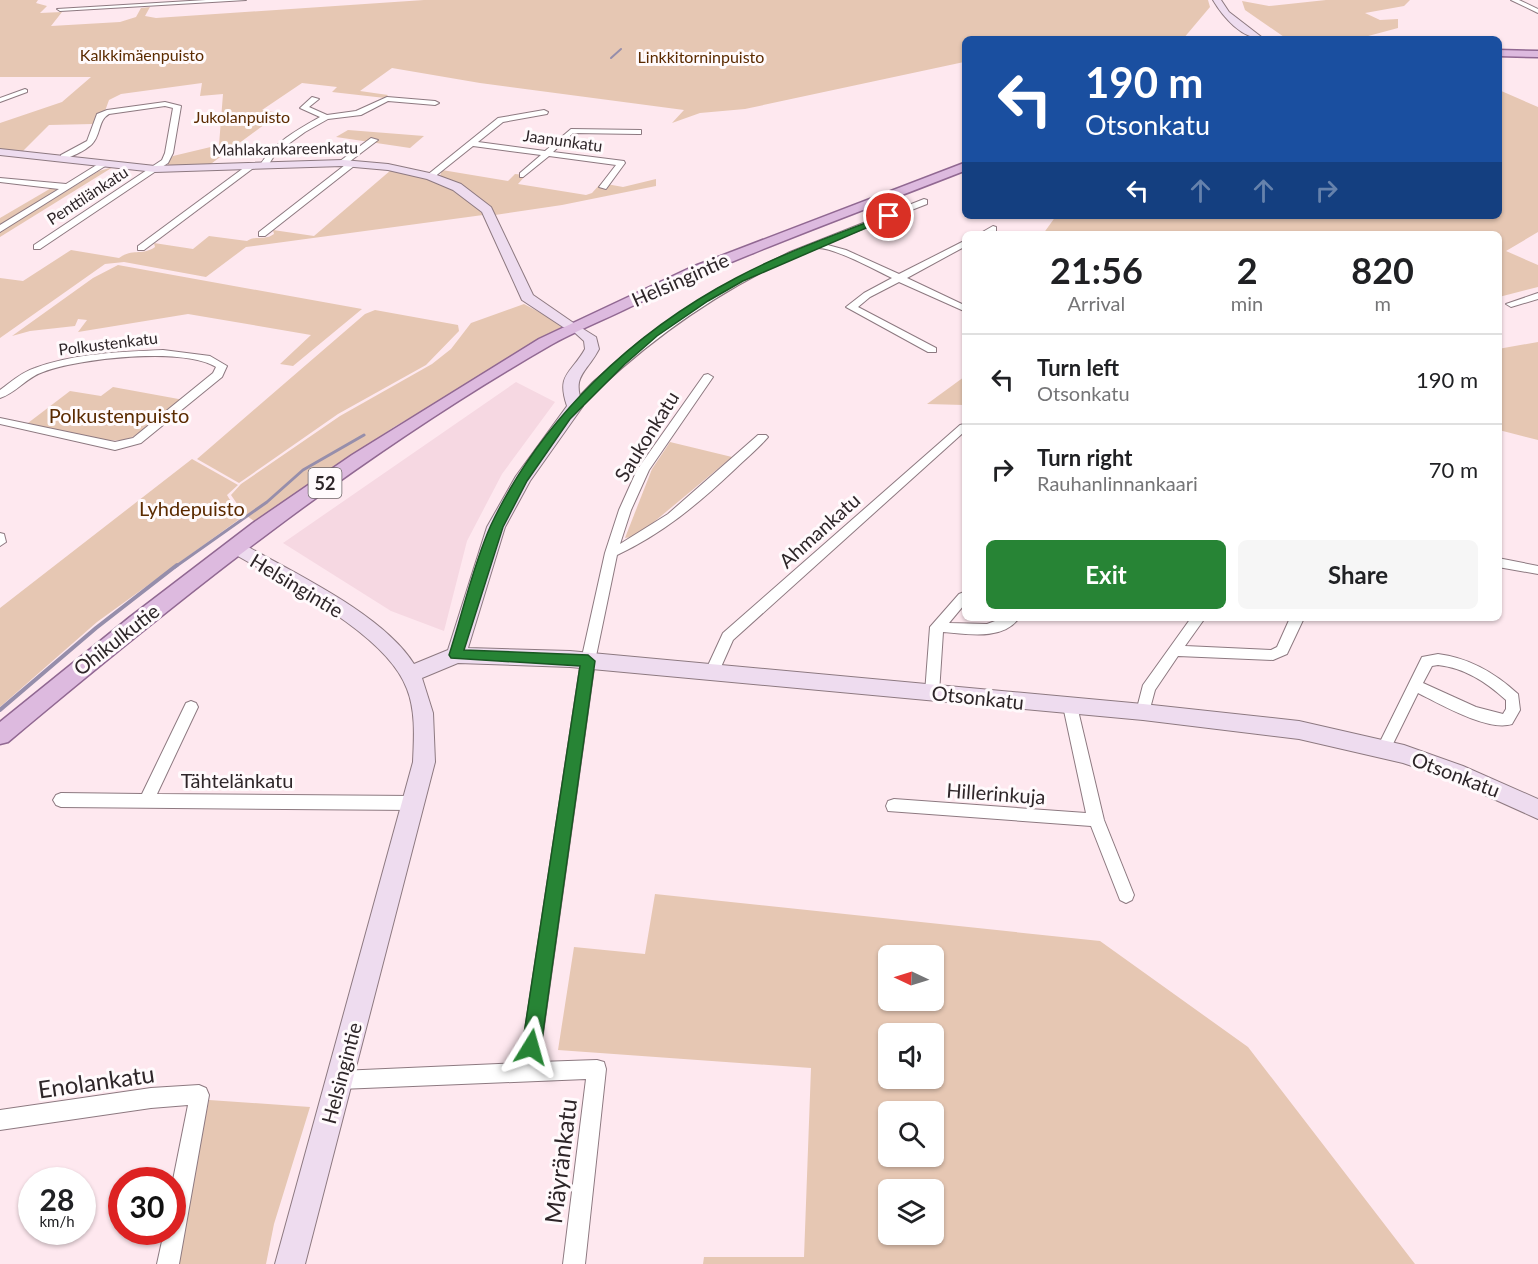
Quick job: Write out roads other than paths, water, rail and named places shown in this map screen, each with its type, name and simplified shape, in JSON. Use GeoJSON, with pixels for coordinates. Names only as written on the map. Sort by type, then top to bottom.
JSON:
{"type":"FeatureCollection","features":[{"type":"Feature","properties":{"kind":"main road"},"geometry":{"type":"LineString","coordinates":[[1502,53],[1538,54]]}},
{"type":"Feature","properties":{"kind":"main road","name":"Helsingintie"},"geometry":{"type":"LineString","coordinates":[[235,547],[358,459],[545,342],[708,266],[962,168]]}},
{"type":"Feature","properties":{"kind":"main road","name":"Ohikulkutie"},"geometry":{"type":"LineString","coordinates":[[0,735],[137,622],[235,547]]}},
{"type":"Feature","properties":{"kind":"street"},"geometry":{"type":"LineString","coordinates":[[60,9],[243,0]]}},
{"type":"Feature","properties":{"kind":"street"},"geometry":{"type":"LineString","coordinates":[[1216,0],[1226,14],[1255,36]]}},
{"type":"Feature","properties":{"kind":"street"},"geometry":{"type":"LineString","coordinates":[[1514,0],[1538,11]]}},
{"type":"Feature","properties":{"kind":"street"},"geometry":{"type":"LineString","coordinates":[[0,100],[25,91]]}},
{"type":"Feature","properties":{"kind":"street"},"geometry":{"type":"LineString","coordinates":[[141,248],[258,166],[273,151],[302,130],[326,117],[358,113],[389,98],[435,103]]}},
{"type":"Feature","properties":{"kind":"street"},"geometry":{"type":"LineString","coordinates":[[315,99],[305,109],[326,117]]}},
{"type":"Feature","properties":{"kind":"street"},"geometry":{"type":"LineString","coordinates":[[64,157],[90,142],[99,118],[107,112],[175,105],[178,108],[169,153],[155,169]]}},
{"type":"Feature","properties":{"kind":"street"},"geometry":{"type":"LineString","coordinates":[[430,176],[470,142],[501,120],[544,112]]}},
{"type":"Feature","properties":{"kind":"street"},"geometry":{"type":"LineString","coordinates":[[524,175],[565,134],[575,130],[638,132]]}},
{"type":"Feature","properties":{"kind":"street"},"geometry":{"type":"LineString","coordinates":[[262,234],[374,140]]}},
{"type":"Feature","properties":{"kind":"street","name":"Jaanunkatu"},"geometry":{"type":"LineString","coordinates":[[470,142],[621,164],[603,187]]}},
{"type":"Feature","properties":{"kind":"street","name":"Mahlakankareenkatu"},"geometry":{"type":"LineString","coordinates":[[0,152],[64,157],[155,169],[347,163],[388,167],[430,176],[463,190],[487,210],[527,297],[591,340],[592,349],[570,379],[567,388],[575,406]]}},
{"type":"Feature","properties":{"kind":"street"},"geometry":{"type":"LineString","coordinates":[[0,229],[106,163]]}},
{"type":"Feature","properties":{"kind":"street","name":"Penttilänkatu"},"geometry":{"type":"LineString","coordinates":[[36,247],[155,169]]}},
{"type":"Feature","properties":{"kind":"street"},"geometry":{"type":"LineString","coordinates":[[0,180],[67,187]]}},
{"type":"Feature","properties":{"kind":"street"},"geometry":{"type":"LineString","coordinates":[[456,655],[496,527],[522,480],[575,406],[629,355],[704,299],[777,261],[924,202]]}},
{"type":"Feature","properties":{"kind":"street"},"geometry":{"type":"LineString","coordinates":[[989,231],[993,229]]}},
{"type":"Feature","properties":{"kind":"street"},"geometry":{"type":"LineString","coordinates":[[816,245],[843,252],[962,307]]}},
{"type":"Feature","properties":{"kind":"street"},"geometry":{"type":"LineString","coordinates":[[932,350],[851,307],[867,295],[962,245]]}},
{"type":"Feature","properties":{"kind":"street"},"geometry":{"type":"LineString","coordinates":[[1511,304],[1538,296]]}},
{"type":"Feature","properties":{"kind":"street","name":"Polkustenkatu"},"geometry":{"type":"LineString","coordinates":[[0,395],[27,376],[47,367],[140,354],[166,352],[188,355],[215,360],[222,366],[218,375],[137,441],[127,445],[115,446],[0,421]]}},
{"type":"Feature","properties":{"kind":"street","name":"Saukonkatu"},"geometry":{"type":"LineString","coordinates":[[528,1071],[588,661],[611,553],[625,510],[643,470],[708,377]]}},
{"type":"Feature","properties":{"kind":"street","name":"Ahmankatu"},"geometry":{"type":"LineString","coordinates":[[712,672],[728,637],[962,429]]}},
{"type":"Feature","properties":{"kind":"street"},"geometry":{"type":"LineString","coordinates":[[611,553],[639,542],[660,529],[762,437]]}},
{"type":"Feature","properties":{"kind":"street"},"geometry":{"type":"LineString","coordinates":[[0,537],[0,542]]}},
{"type":"Feature","properties":{"kind":"street","name":"Helsingintie"},"geometry":{"type":"LineString","coordinates":[[235,547],[371,629],[392,650],[415,683],[425,721],[424,762],[290,1264]]}},
{"type":"Feature","properties":{"kind":"street"},"geometry":{"type":"LineString","coordinates":[[1502,563],[1538,570]]}},
{"type":"Feature","properties":{"kind":"street"},"geometry":{"type":"LineString","coordinates":[[932,693],[937,627],[962,599]]}},
{"type":"Feature","properties":{"kind":"street"},"geometry":{"type":"LineString","coordinates":[[937,627],[991,628],[1006,625],[1009,621]]}},
{"type":"Feature","properties":{"kind":"street"},"geometry":{"type":"LineString","coordinates":[[1143,712],[1148,689],[1196,621]]}},
{"type":"Feature","properties":{"kind":"street"},"geometry":{"type":"LineString","coordinates":[[1175,651],[1273,655],[1282,650],[1296,621]]}},
{"type":"Feature","properties":{"kind":"street","name":"Otsonkatu"},"geometry":{"type":"LineString","coordinates":[[410,675],[456,655],[588,661],[1143,712],[1299,730],[1384,748],[1455,772],[1538,809]]}},
{"type":"Feature","properties":{"kind":"street"},"geometry":{"type":"LineString","coordinates":[[1384,748],[1415,685],[1427,661],[1437,659],[1449,661],[1494,680],[1513,698],[1513,710],[1507,720],[1474,714],[1415,685]]}},
{"type":"Feature","properties":{"kind":"street"},"geometry":{"type":"LineString","coordinates":[[1070,706],[1096,820],[1126,896]]}},
{"type":"Feature","properties":{"kind":"street"},"geometry":{"type":"LineString","coordinates":[[146,801],[190,707]]}},
{"type":"Feature","properties":{"kind":"street","name":"Tähtelänkatu"},"geometry":{"type":"LineString","coordinates":[[61,800],[413,803]]}},
{"type":"Feature","properties":{"kind":"street","name":"Hillerinkuja"},"geometry":{"type":"LineString","coordinates":[[894,806],[1096,820]]}},
{"type":"Feature","properties":{"kind":"street","name":"Mäyränkatu"},"geometry":{"type":"LineString","coordinates":[[340,1080],[597,1069],[574,1264]]}},
{"type":"Feature","properties":{"kind":"street","name":"Enolankatu"},"geometry":{"type":"LineString","coordinates":[[0,1120],[151,1098],[199,1095],[168,1264]]}},
{"type":"Feature","properties":{"kind":"waterway"},"geometry":{"type":"LineString","coordinates":[[611,58],[621,49]]}},
{"type":"Feature","properties":{"kind":"waterway"},"geometry":{"type":"LineString","coordinates":[[175,567],[267,502],[303,470],[364,435]]}},
{"type":"Feature","properties":{"kind":"waterway"},"geometry":{"type":"LineString","coordinates":[[0,710],[96,628],[177,565]]}},
{"type":"Feature","properties":{"kind":"park label","name":"Kalkkimäenpuisto"},"geometry":{"type":"Point","coordinates":[142,54]}},
{"type":"Feature","properties":{"kind":"park label","name":"Linkkitorninpuisto"},"geometry":{"type":"Point","coordinates":[701,56]}},
{"type":"Feature","properties":{"kind":"park label","name":"Jukolanpuisto"},"geometry":{"type":"Point","coordinates":[242,116]}},
{"type":"Feature","properties":{"kind":"park label","name":"Polkustenpuisto"},"geometry":{"type":"Point","coordinates":[119,415]}},
{"type":"Feature","properties":{"kind":"park label","name":"Lyhdepuisto"},"geometry":{"type":"Point","coordinates":[192,508]}}]}
